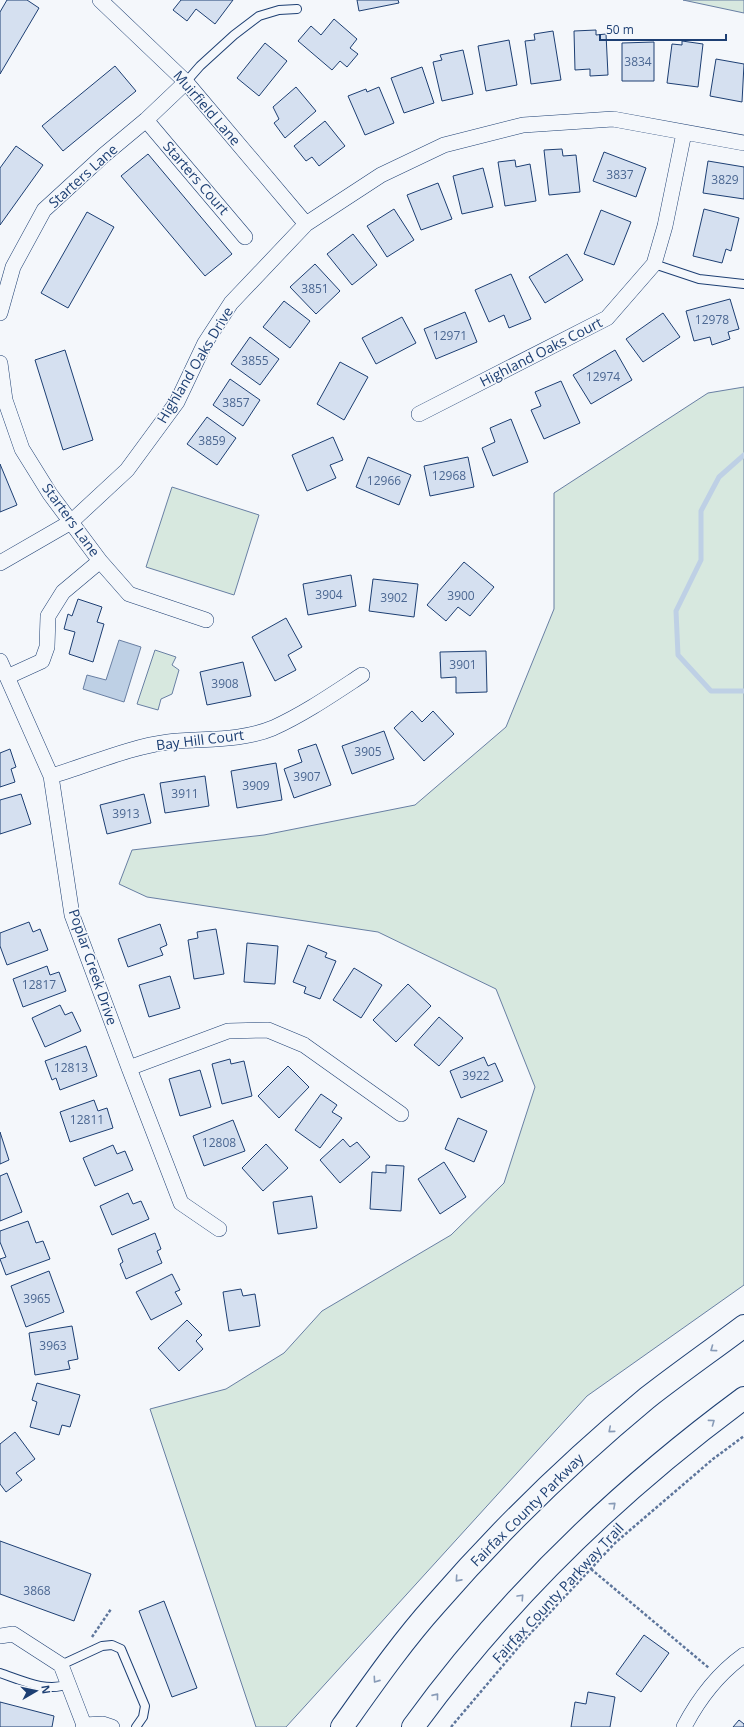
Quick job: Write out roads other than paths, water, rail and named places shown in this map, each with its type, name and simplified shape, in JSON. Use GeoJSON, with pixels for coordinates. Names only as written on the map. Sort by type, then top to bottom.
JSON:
{"type":"FeatureCollection","features":[{"type":"Feature","properties":{"kind":"highway","name":"Fairfax County Parkway"},"geometry":{"type":"LineString","coordinates":[[342,1727],[388,1662],[435,1605],[485,1550],[537,1498],[591,1446],[648,1398],[744,1326]]}},
{"type":"Feature","properties":{"kind":"highway"},"geometry":{"type":"LineString","coordinates":[[412,1727],[483,1638],[572,1542],[658,1464],[744,1398]]}},
{"type":"Feature","properties":{"kind":"street","name":"Muirfield Lane"},"geometry":{"type":"LineString","coordinates":[[100,0],[186,82],[306,224]]}},
{"type":"Feature","properties":{"kind":"street","name":"Starters Lane"},"geometry":{"type":"LineString","coordinates":[[0,313],[13,267],[44,210],[104,155],[146,120],[186,82]]}},
{"type":"Feature","properties":{"kind":"street","name":"Starters Court"},"geometry":{"type":"LineString","coordinates":[[146,120],[245,236]]}},
{"type":"Feature","properties":{"kind":"street","name":"Highland Oaks Drive"},"geometry":{"type":"LineString","coordinates":[[0,563],[71,522],[127,470],[177,402],[206,344],[231,303],[306,224],[381,175],[444,145],[523,125],[613,120],[744,143]]}},
{"type":"Feature","properties":{"kind":"street","name":"Highland Oaks Court"},"geometry":{"type":"LineString","coordinates":[[419,414],[607,318],[654,264],[665,226],[684,133]]}},
{"type":"Feature","properties":{"kind":"street","name":"Starters Lane"},"geometry":{"type":"LineString","coordinates":[[0,362],[5,400],[22,449],[50,494],[100,561],[129,594],[206,620]]}},
{"type":"Feature","properties":{"kind":"street"},"geometry":{"type":"LineString","coordinates":[[7,677],[42,661],[47,647],[48,616],[64,592],[100,561]]}},
{"type":"Feature","properties":{"kind":"street","name":"Poplar Creek Drive"},"geometry":{"type":"LineString","coordinates":[[0,660],[51,776],[72,915],[180,1203],[219,1229]]}},
{"type":"Feature","properties":{"kind":"street","name":"Bay Hill Court"},"geometry":{"type":"LineString","coordinates":[[51,776],[134,750],[167,742],[238,738],[272,728],[305,711],[362,675]]}},
{"type":"Feature","properties":{"kind":"street"},"geometry":{"type":"LineString","coordinates":[[129,1068],[228,1031],[268,1030],[304,1045],[401,1114]]}},
{"type":"Feature","properties":{"kind":"street"},"geometry":{"type":"LineString","coordinates":[[0,1636],[13,1634],[61,1665],[83,1726],[103,1724],[112,1727]]}},
{"type":"Feature","properties":{"kind":"street"},"geometry":{"type":"LineString","coordinates":[[684,1727],[700,1700],[744,1655]]}},
{"type":"Feature","properties":{"kind":"lane"},"geometry":{"type":"LineString","coordinates":[[186,82],[211,55],[259,16],[279,10],[297,9]]}},
{"type":"Feature","properties":{"kind":"lane"},"geometry":{"type":"LineString","coordinates":[[654,264],[700,279],[744,284]]}},
{"type":"Feature","properties":{"kind":"lane"},"geometry":{"type":"LineString","coordinates":[[61,1665],[102,1646],[112,1645],[121,1649],[144,1706],[143,1717],[136,1727]]}},
{"type":"Feature","properties":{"kind":"lane"},"geometry":{"type":"LineString","coordinates":[[0,1673],[50,1688],[68,1684]]}},
{"type":"Feature","properties":{"kind":"water"},"geometry":{"type":"Polygon","coordinates":[[[119,640],[141,647],[124,702],[83,689],[87,675],[106,680],[119,640]]]}},
{"type":"Feature","properties":{"kind":"waterway"},"geometry":{"type":"LineString","coordinates":[[744,455],[719,477],[701,511],[701,560],[676,611],[678,655],[711,691],[744,691]]}}]}
